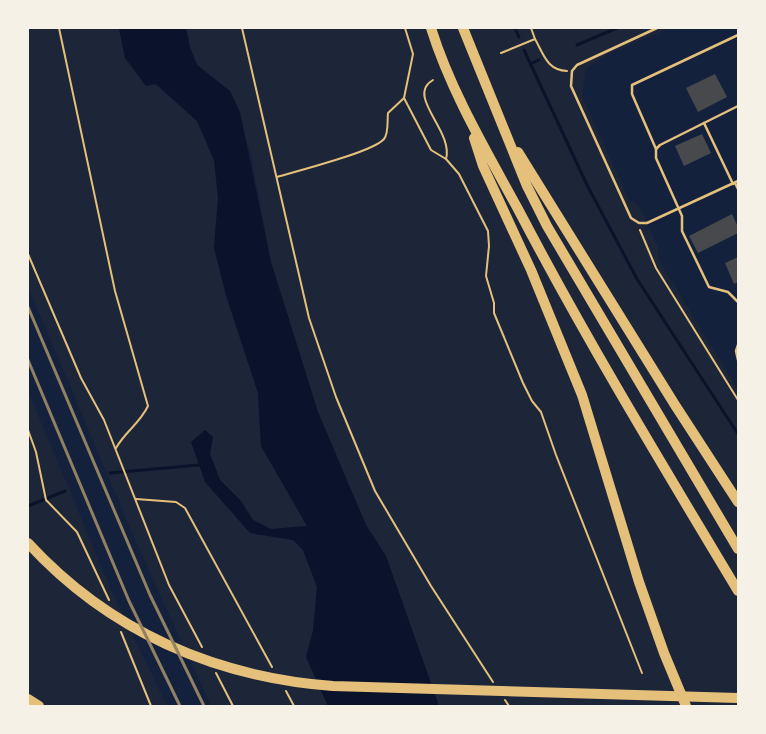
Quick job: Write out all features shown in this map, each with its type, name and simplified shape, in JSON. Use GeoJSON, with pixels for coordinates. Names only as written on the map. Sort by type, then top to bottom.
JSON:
{"type":"FeatureCollection","features":[{"type":"Feature","properties":{"kind":"highway"},"geometry":{"type":"LineString","coordinates":[[431,28],[467,114],[544,259],[637,423],[738,591]]}},
{"type":"Feature","properties":{"kind":"highway"},"geometry":{"type":"LineString","coordinates":[[463,28],[527,186],[547,226],[738,549]]}},
{"type":"Feature","properties":{"kind":"highway"},"geometry":{"type":"LineString","coordinates":[[467,114],[483,166],[531,270],[582,395],[639,582],[664,654],[686,706]]}},
{"type":"Feature","properties":{"kind":"highway"},"geometry":{"type":"LineString","coordinates":[[505,130],[674,405],[738,502]]}},
{"type":"Feature","properties":{"kind":"highway"},"geometry":{"type":"LineString","coordinates":[[28,543],[48,565],[97,605],[153,638],[220,666],[260,676],[333,686],[738,698]]}},
{"type":"Feature","properties":{"kind":"highway"},"geometry":{"type":"LineString","coordinates":[[28,699],[39,706]]}},
{"type":"Feature","properties":{"kind":"lane"},"geometry":{"type":"LineString","coordinates":[[657,28],[594,56],[572,71],[571,86],[579,107],[632,218],[639,223],[647,223],[736,183]]}},
{"type":"Feature","properties":{"kind":"lane"},"geometry":{"type":"LineString","coordinates":[[738,35],[632,85],[632,94],[656,149],[656,158],[682,216],[682,231],[710,287],[728,292],[738,302]]}},
{"type":"Feature","properties":{"kind":"lane"},"geometry":{"type":"LineString","coordinates":[[656,149],[660,145],[738,106]]}},
{"type":"Feature","properties":{"kind":"lane"},"geometry":{"type":"LineString","coordinates":[[704,123],[738,189]]}},
{"type":"Feature","properties":{"kind":"lane"},"geometry":{"type":"LineString","coordinates":[[738,345],[736,351],[738,360]]}},
{"type":"Feature","properties":{"kind":"path"},"geometry":{"type":"LineString","coordinates":[[59,28],[116,291],[148,406],[142,418],[123,436],[116,449]]}},
{"type":"Feature","properties":{"kind":"path"},"geometry":{"type":"LineString","coordinates":[[242,28],[256,96],[278,178],[309,318],[336,397],[367,474],[431,586],[489,675]]}},
{"type":"Feature","properties":{"kind":"path"},"geometry":{"type":"LineString","coordinates":[[278,178],[367,148],[382,141],[387,130],[388,113],[404,98],[413,54],[405,28]]}},
{"type":"Feature","properties":{"kind":"path"},"geometry":{"type":"LineString","coordinates":[[531,28],[534,39],[554,69],[572,71]]}},
{"type":"Feature","properties":{"kind":"path"},"geometry":{"type":"LineString","coordinates":[[501,53],[534,39]]}},
{"type":"Feature","properties":{"kind":"path"},"geometry":{"type":"LineString","coordinates":[[433,80],[425,87],[422,94],[425,104],[445,138],[448,152],[446,159]]}},
{"type":"Feature","properties":{"kind":"path"},"geometry":{"type":"LineString","coordinates":[[404,98],[431,150],[446,159],[460,174],[488,232],[489,246],[486,276],[494,303],[494,313],[529,395],[541,412],[556,455],[642,673]]}},
{"type":"Feature","properties":{"kind":"path"},"geometry":{"type":"LineString","coordinates":[[639,223],[641,237],[656,268],[738,400]]}},
{"type":"Feature","properties":{"kind":"path"},"geometry":{"type":"LineString","coordinates":[[28,254],[81,378],[104,420],[170,585],[206,654]]}},
{"type":"Feature","properties":{"kind":"path"},"geometry":{"type":"LineString","coordinates":[[28,430],[36,452],[46,500],[78,532],[112,608]]}},
{"type":"Feature","properties":{"kind":"path"},"geometry":{"type":"LineString","coordinates":[[136,499],[176,502],[185,508],[275,672]]}},
{"type":"Feature","properties":{"kind":"path"},"geometry":{"type":"LineString","coordinates":[[119,626],[151,706]]}},
{"type":"Feature","properties":{"kind":"path"},"geometry":{"type":"LineString","coordinates":[[215,672],[233,706]]}},
{"type":"Feature","properties":{"kind":"path"},"geometry":{"type":"LineString","coordinates":[[285,690],[294,706]]}},
{"type":"Feature","properties":{"kind":"shaded area"},"geometry":{"type":"Polygon","coordinates":[[[28,28],[119,28],[125,58],[197,121],[214,160],[218,198],[214,248],[226,296],[258,393],[261,446],[307,526],[271,529],[253,520],[241,501],[220,480],[210,454],[191,442],[235,514],[250,533],[293,540],[303,550],[317,587],[313,631],[306,657],[328,706],[211,706],[136,542],[28,287],[28,28]]]}},
{"type":"Feature","properties":{"kind":"shaded area"},"geometry":{"type":"Polygon","coordinates":[[[119,28],[186,28],[190,47],[197,65],[230,91],[240,112],[271,262],[318,412],[366,525],[386,556],[439,706],[328,706],[306,657],[313,631],[317,587],[303,550],[293,540],[250,533],[205,482],[191,442],[205,430],[213,437],[210,454],[220,480],[241,501],[253,520],[271,529],[307,526],[261,446],[258,393],[226,295],[214,248],[218,198],[214,160],[197,121],[156,84],[146,86],[125,58],[119,28]]]}},
{"type":"Feature","properties":{"kind":"shaded area"},"geometry":{"type":"Polygon","coordinates":[[[186,28],[670,28],[608,54],[586,69],[582,96],[629,200],[638,204],[658,247],[658,259],[738,390],[738,706],[439,706],[386,556],[366,525],[318,412],[271,262],[251,154],[230,91],[197,65],[190,47],[186,28]]]}},
{"type":"Feature","properties":{"kind":"shaded area"},"geometry":{"type":"Polygon","coordinates":[[[28,391],[112,592],[167,706],[28,706],[28,391]]]}},
{"type":"Feature","properties":{"kind":"building"},"geometry":{"type":"Polygon","coordinates":[[[715,74],[727,97],[698,112],[686,88],[715,74]]]}},
{"type":"Feature","properties":{"kind":"building"},"geometry":{"type":"Polygon","coordinates":[[[702,134],[711,153],[684,166],[675,146],[702,134]]]}},
{"type":"Feature","properties":{"kind":"building"},"geometry":{"type":"Polygon","coordinates":[[[732,214],[738,227],[738,233],[698,253],[689,236],[732,214]]]}},
{"type":"Feature","properties":{"kind":"building"},"geometry":{"type":"Polygon","coordinates":[[[738,257],[738,282],[734,284],[725,263],[738,257]]]}},
{"type":"Feature","properties":{"kind":"waterway"},"geometry":{"type":"LineString","coordinates":[[515,28],[519,37]]}},
{"type":"Feature","properties":{"kind":"waterway"},"geometry":{"type":"LineString","coordinates":[[577,45],[617,28]]}},
{"type":"Feature","properties":{"kind":"waterway"},"geometry":{"type":"LineString","coordinates":[[524,50],[587,185],[637,279],[738,434]]}},
{"type":"Feature","properties":{"kind":"waterway"},"geometry":{"type":"LineString","coordinates":[[530,64],[539,60]]}},
{"type":"Feature","properties":{"kind":"waterway"},"geometry":{"type":"LineString","coordinates":[[110,473],[199,465]]}},
{"type":"Feature","properties":{"kind":"waterway"},"geometry":{"type":"LineString","coordinates":[[28,506],[65,491]]}},
{"type":"Feature","properties":{"kind":"railway"},"geometry":{"type":"LineString","coordinates":[[28,307],[150,595],[204,706]]}},
{"type":"Feature","properties":{"kind":"railway"},"geometry":{"type":"LineString","coordinates":[[28,360],[129,601],[180,706]]}}]}
